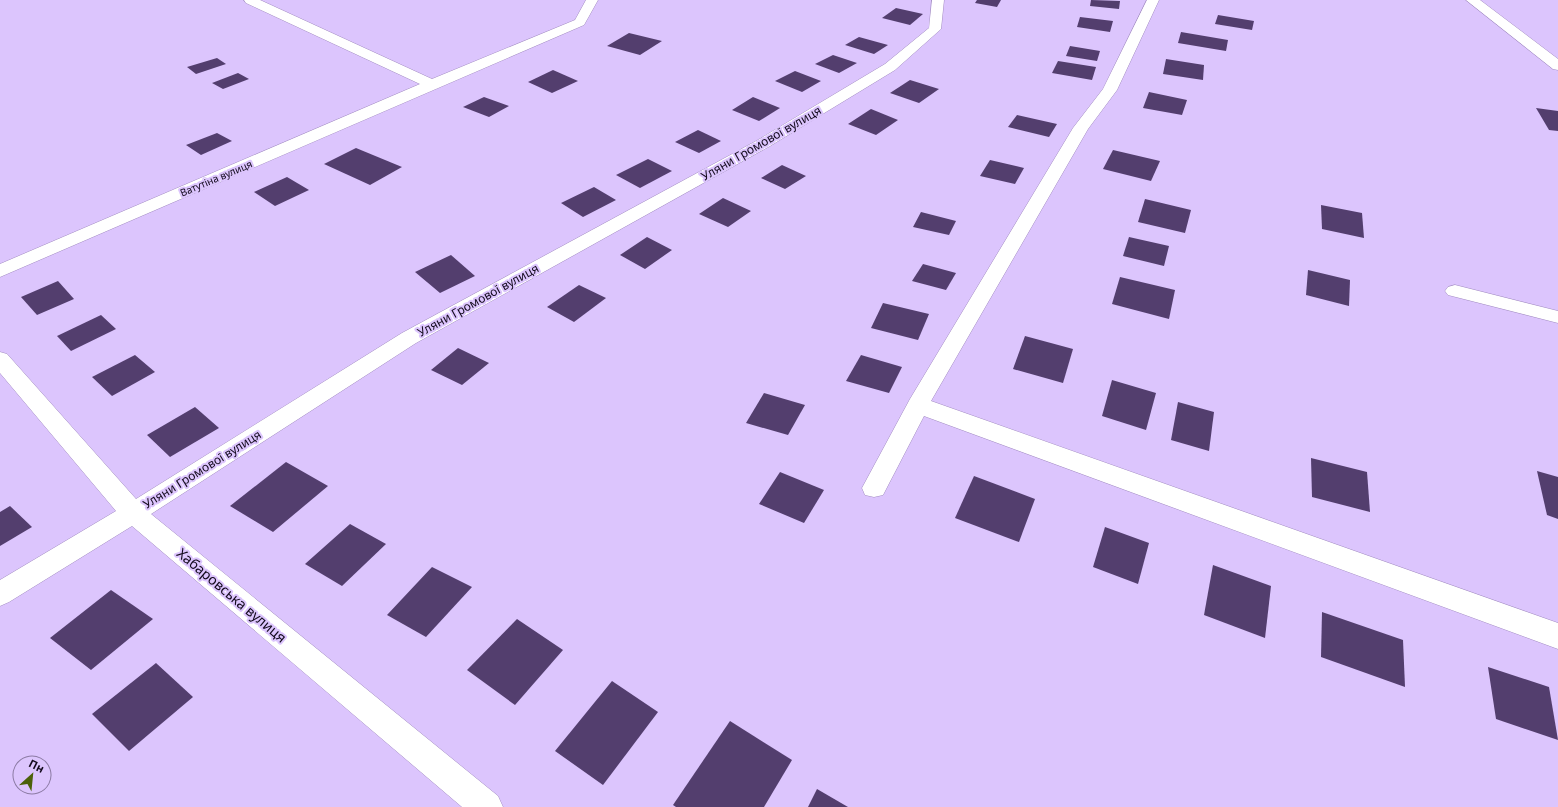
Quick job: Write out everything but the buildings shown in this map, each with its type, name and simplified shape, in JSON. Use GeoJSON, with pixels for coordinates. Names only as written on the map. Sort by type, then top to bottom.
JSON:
{"type":"FeatureCollection","features":[{"type":"Feature","properties":{"kind":"street"},"geometry":{"type":"LineString","coordinates":[[250,0],[432,84]]}},
{"type":"Feature","properties":{"kind":"street","name":"Ватутіна вулиця"},"geometry":{"type":"LineString","coordinates":[[0,271],[432,84],[580,22],[592,0]]}},
{"type":"Feature","properties":{"kind":"street","name":"Уляни Громової вулиця"},"geometry":{"type":"LineString","coordinates":[[0,594],[409,338],[764,143],[890,67],[935,29],[938,0]]}},
{"type":"Feature","properties":{"kind":"street"},"geometry":{"type":"LineString","coordinates":[[874,488],[918,405],[1081,128],[1110,90],[1153,0]]}},
{"type":"Feature","properties":{"kind":"street"},"geometry":{"type":"LineString","coordinates":[[1472,0],[1558,66]]}},
{"type":"Feature","properties":{"kind":"street"},"geometry":{"type":"LineString","coordinates":[[1455,290],[1558,317]]}},
{"type":"Feature","properties":{"kind":"street","name":"Хабаровська вулиця"},"geometry":{"type":"LineString","coordinates":[[0,358],[133,512],[487,807]]}},
{"type":"Feature","properties":{"kind":"street"},"geometry":{"type":"LineString","coordinates":[[918,405],[1558,636]]}}]}
